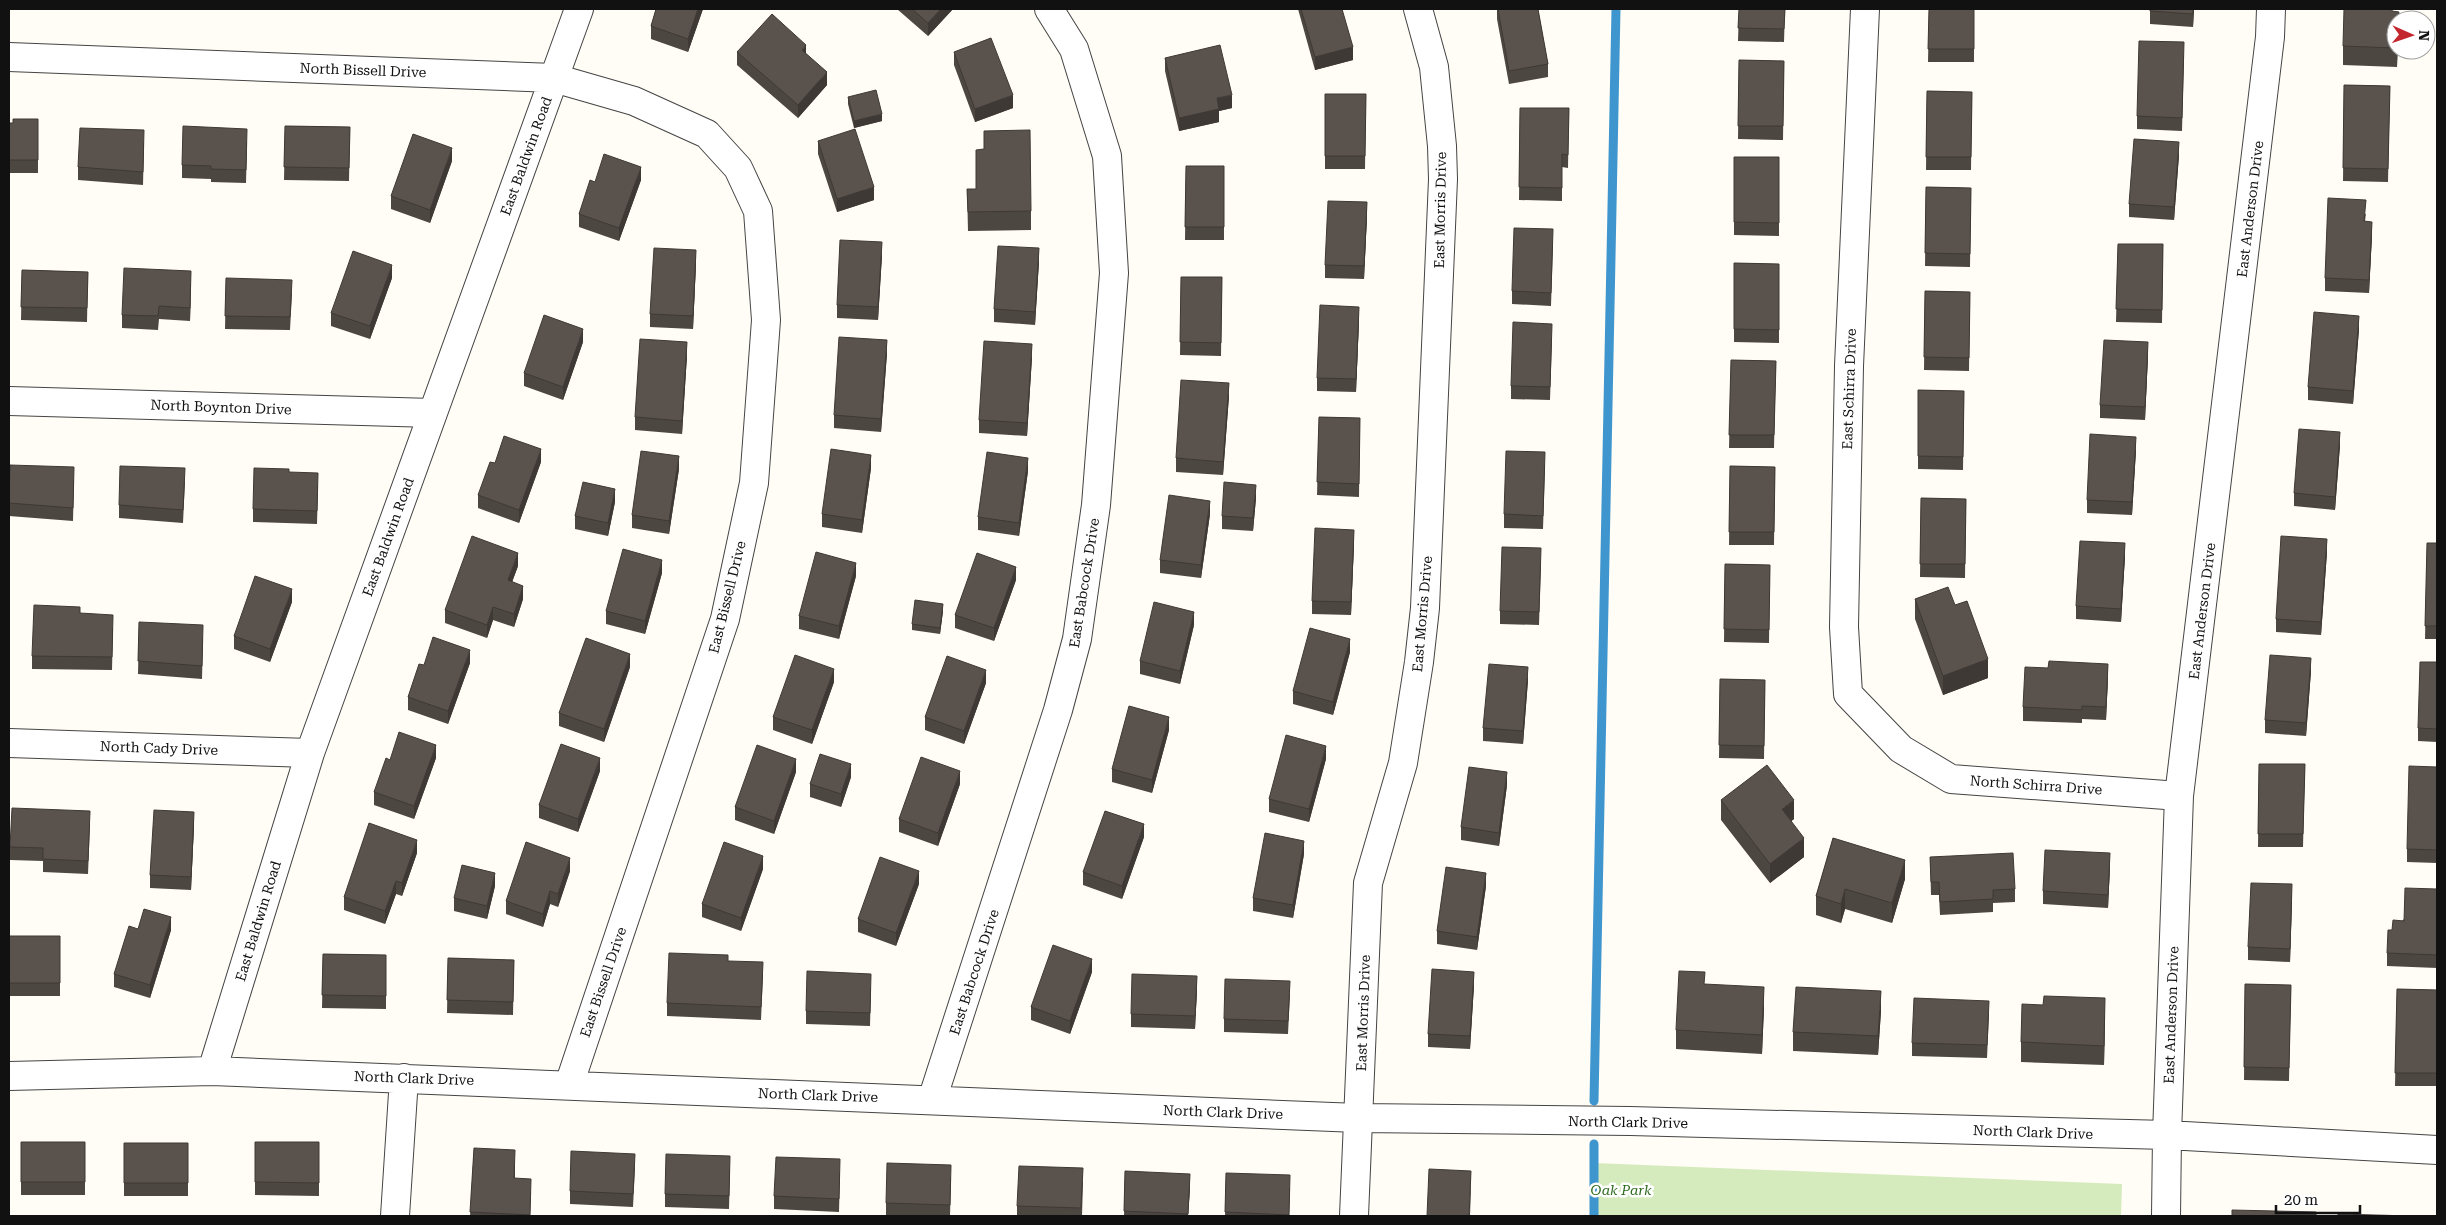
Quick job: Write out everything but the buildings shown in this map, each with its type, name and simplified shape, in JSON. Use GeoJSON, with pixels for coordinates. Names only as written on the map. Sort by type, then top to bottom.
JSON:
{"type":"FeatureCollection","features":[{"type":"Feature","properties":{"kind":"street","name":"East Baldwin Road"},"geometry":{"type":"LineString","coordinates":[[212,1070],[310,753],[579,9]]}},
{"type":"Feature","properties":{"kind":"street","name":"East Babcock Drive"},"geometry":{"type":"LineString","coordinates":[[932,1100],[1058,710],[1077,639],[1096,505],[1114,273],[1107,156],[1074,50],[1049,9]]}},
{"type":"Feature","properties":{"kind":"street","name":"East Morris Drive"},"geometry":{"type":"LineString","coordinates":[[1354,1216],[1368,883],[1403,763],[1419,662],[1425,608],[1443,179],[1442,146],[1434,66],[1418,9]]}},
{"type":"Feature","properties":{"kind":"street","name":"East Schirra Drive"},"geometry":{"type":"LineString","coordinates":[[1865,9],[1849,366],[1844,627],[1848,694],[1901,749]]}},
{"type":"Feature","properties":{"kind":"street","name":"East Anderson Drive"},"geometry":{"type":"LineString","coordinates":[[2166,1216],[2167,1135],[2180,796],[2268,57],[2271,9]]}},
{"type":"Feature","properties":{"kind":"street","name":"North Bissell Drive"},"geometry":{"type":"LineString","coordinates":[[9,57],[554,78],[634,102],[707,134]]}},
{"type":"Feature","properties":{"kind":"street","name":"East Bissell Drive"},"geometry":{"type":"LineString","coordinates":[[569,1085],[725,619],[754,483],[766,320],[758,210],[738,168],[707,134]]}},
{"type":"Feature","properties":{"kind":"street","name":"North Boynton Drive"},"geometry":{"type":"LineString","coordinates":[[9,401],[433,413]]}},
{"type":"Feature","properties":{"kind":"street","name":"North Cady Drive"},"geometry":{"type":"LineString","coordinates":[[9,743],[310,753]]}},
{"type":"Feature","properties":{"kind":"street","name":"North Schirra Drive"},"geometry":{"type":"LineString","coordinates":[[1901,749],[1951,779],[2180,796]]}},
{"type":"Feature","properties":{"kind":"street","name":"North Clark Drive"},"geometry":{"type":"LineString","coordinates":[[9,1076],[212,1070],[1358,1118],[1630,1121],[2167,1135],[2437,1150]]}},
{"type":"Feature","properties":{"kind":"street"},"geometry":{"type":"LineString","coordinates":[[395,1216],[404,1078]]}},
{"type":"Feature","properties":{"kind":"green space","name":"Oak Park"},"geometry":{"type":"Polygon","coordinates":[[[1594,1163],[2122,1184],[2121,1216],[1594,1216],[1594,1163]]]}},
{"type":"Feature","properties":{"kind":"waterway"},"geometry":{"type":"LineString","coordinates":[[1594,1101],[1616,9]]}},
{"type":"Feature","properties":{"kind":"waterway"},"geometry":{"type":"LineString","coordinates":[[1594,1144],[1594,1216]]}}]}
